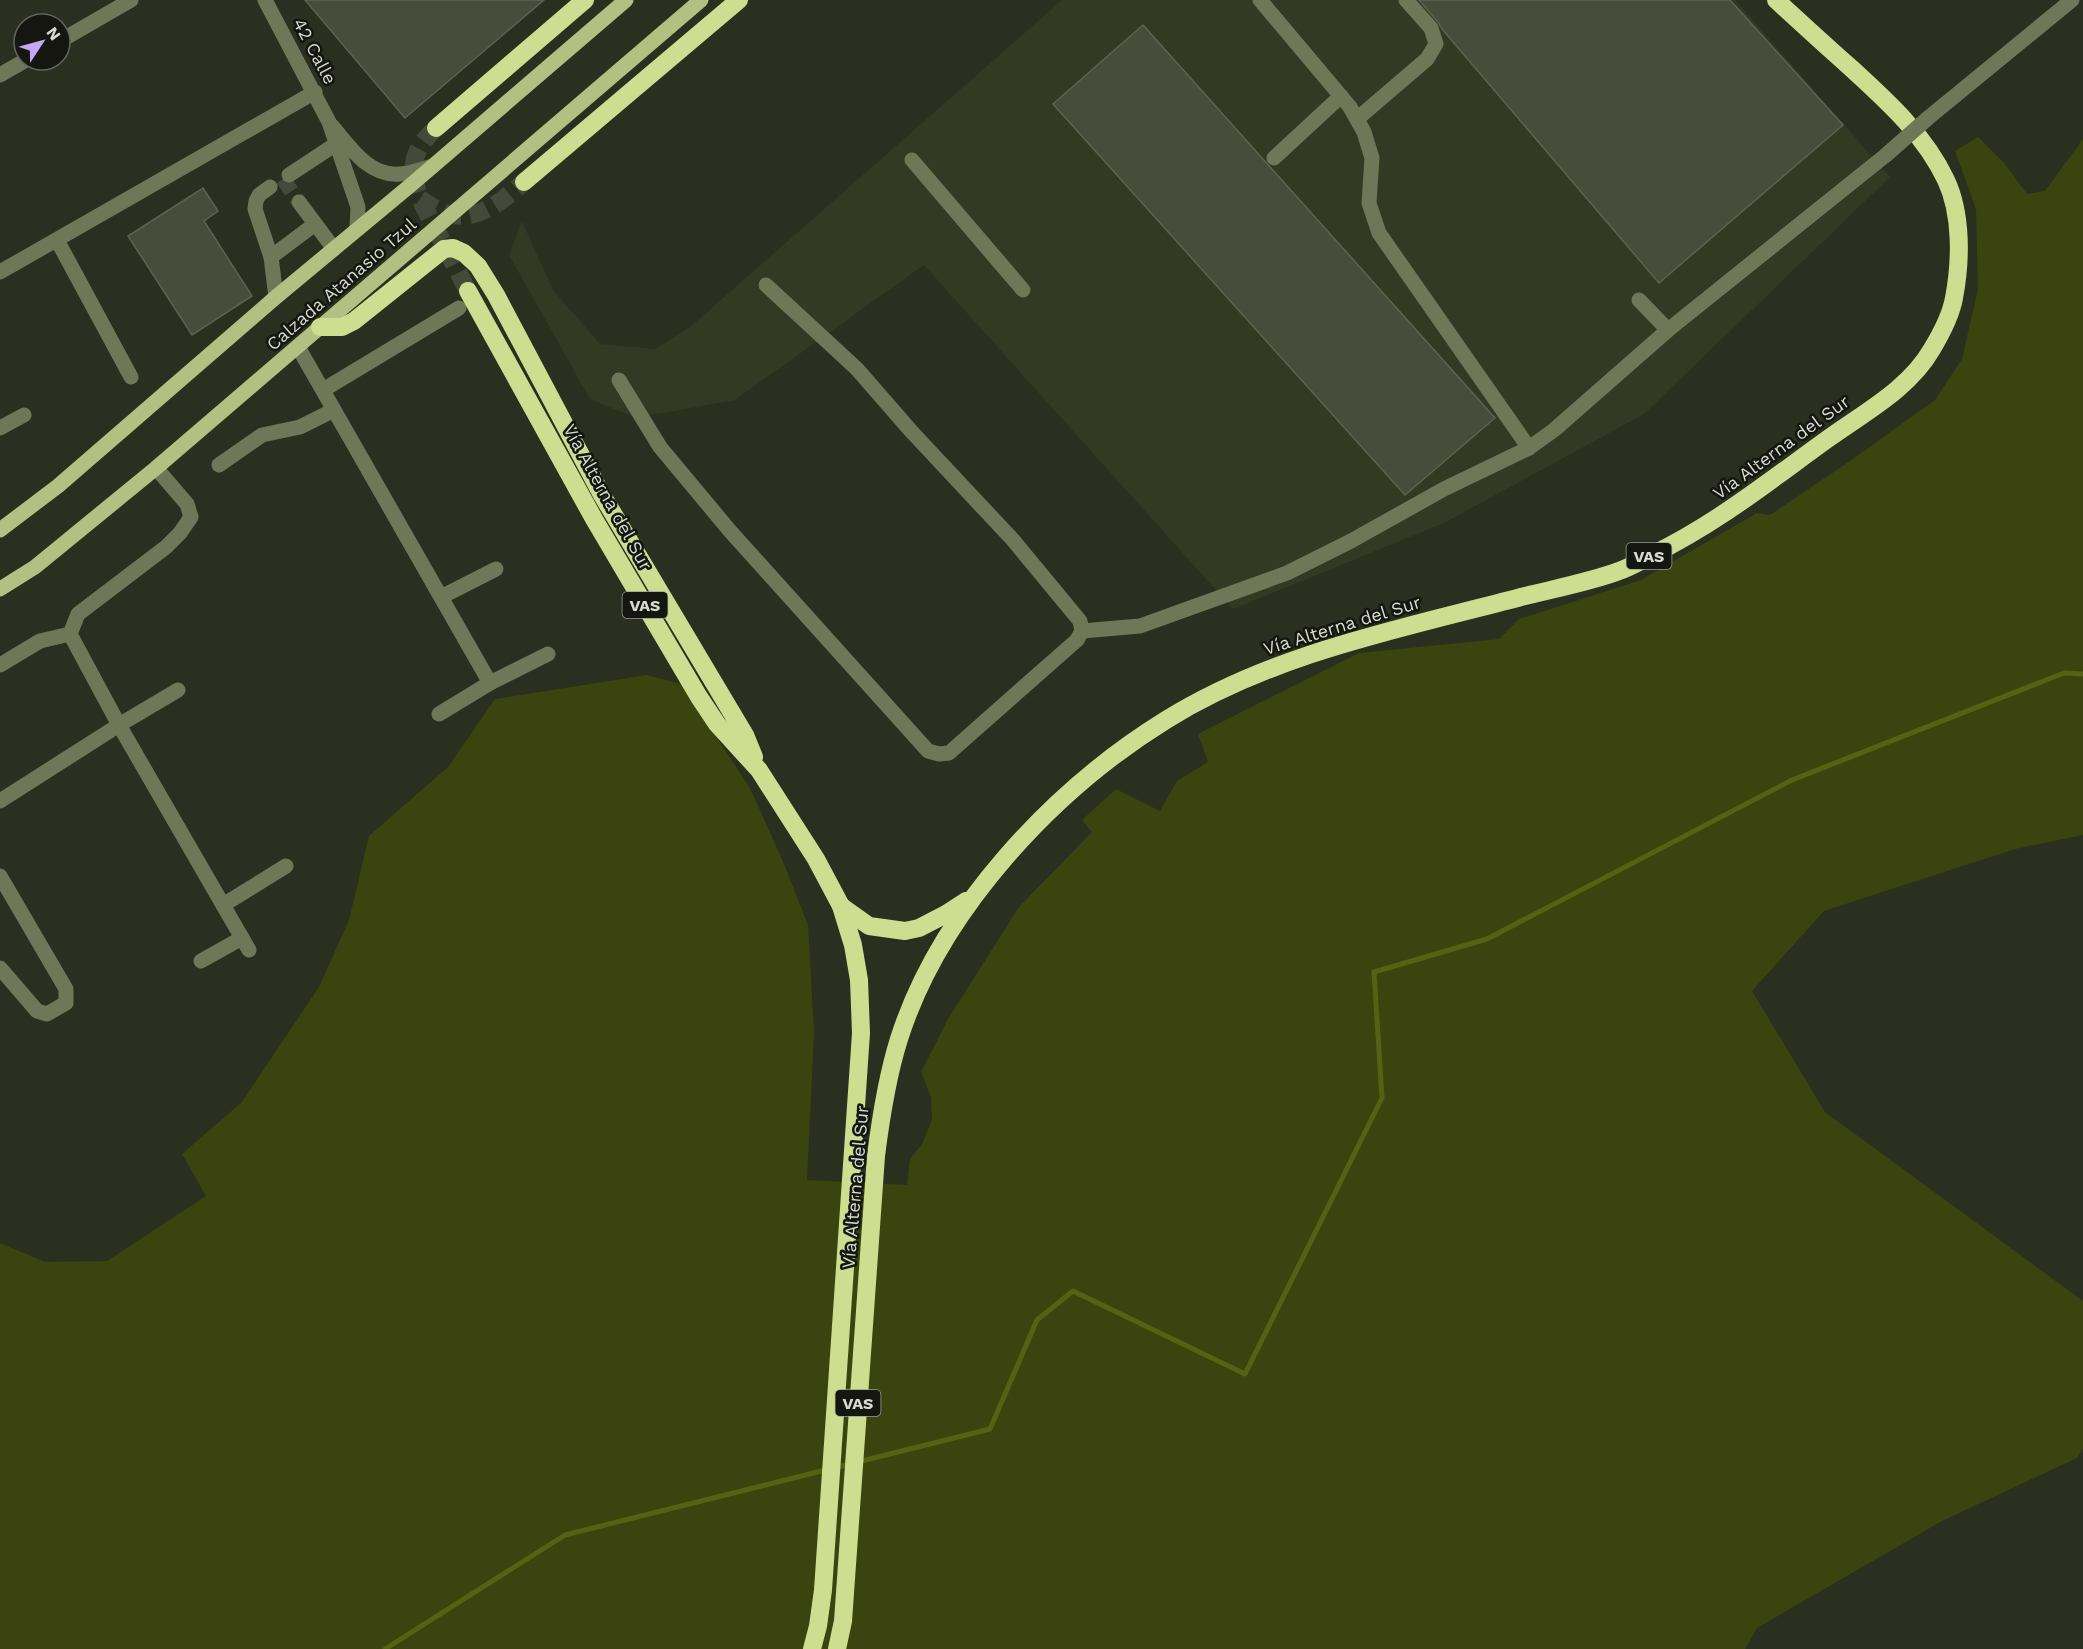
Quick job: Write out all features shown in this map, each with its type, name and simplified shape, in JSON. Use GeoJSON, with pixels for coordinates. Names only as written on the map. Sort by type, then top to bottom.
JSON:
{"type":"FeatureCollection","features":[{"type":"Feature","properties":{"kind":"highway"},"geometry":{"type":"LineString","coordinates":[[435,128],[585,0]]}},
{"type":"Feature","properties":{"kind":"highway"},"geometry":{"type":"LineString","coordinates":[[524,182],[739,0]]}},
{"type":"Feature","properties":{"kind":"highway","name":"Vía Alterna del Sur"},"geometry":{"type":"LineString","coordinates":[[837,1649],[843,1621],[876,1156],[884,1099],[899,1038],[925,978],[945,939],[972,898],[1035,826],[1084,780],[1164,721],[1216,691],[1272,667],[1330,647],[1619,571],[1676,543],[1765,487],[1826,440],[1896,391],[1931,351],[1954,302],[1958,233],[1948,184],[1934,159],[1896,110],[1776,0]]}},
{"type":"Feature","properties":{"kind":"highway"},"geometry":{"type":"LineString","coordinates":[[320,327],[342,327],[354,321],[444,249],[453,248],[464,253],[478,266],[512,322],[602,495],[745,735],[759,770]]}},
{"type":"Feature","properties":{"kind":"highway","name":"Vía Alterna del Sur"},"geometry":{"type":"LineString","coordinates":[[468,291],[594,519],[699,697],[717,724],[759,770],[816,859],[841,906],[853,945],[859,980],[861,1033],[823,1590],[812,1649]]}},
{"type":"Feature","properties":{"kind":"highway"},"geometry":{"type":"LineString","coordinates":[[841,906],[869,926],[905,931],[919,928],[972,898]]}},
{"type":"Feature","properties":{"kind":"main road","name":"Calzada Atanasio Tzul"},"geometry":{"type":"LineString","coordinates":[[0,530],[58,486],[276,297],[626,0]]}},
{"type":"Feature","properties":{"kind":"main road","name":"Calzada Atanasio Tzul"},"geometry":{"type":"LineString","coordinates":[[0,590],[35,567],[156,468],[701,0]]}},
{"type":"Feature","properties":{"kind":"street"},"geometry":{"type":"LineString","coordinates":[[72,34],[131,0]]}},
{"type":"Feature","properties":{"kind":"street"},"geometry":{"type":"LineString","coordinates":[[1260,0],[1341,96],[1357,119],[1364,132],[1372,158],[1369,203],[1379,233],[1529,448]]}},
{"type":"Feature","properties":{"kind":"street"},"geometry":{"type":"LineString","coordinates":[[1357,119],[1427,59],[1436,44],[1431,28],[1406,0]]}},
{"type":"Feature","properties":{"kind":"street"},"geometry":{"type":"LineString","coordinates":[[1082,631],[1140,626],[1287,573],[1352,541],[1444,489],[1529,448],[1554,430],[1668,330],[1886,155],[2072,0]]}},
{"type":"Feature","properties":{"kind":"street","name":"42 Calle"},"geometry":{"type":"LineString","coordinates":[[268,1],[328,122],[358,207],[357,228]]}},
{"type":"Feature","properties":{"kind":"street"},"geometry":{"type":"LineString","coordinates":[[0,272],[315,92]]}},
{"type":"Feature","properties":{"kind":"street"},"geometry":{"type":"LineString","coordinates":[[1274,158],[1341,96]]}},
{"type":"Feature","properties":{"kind":"street","name":"42 Calle"},"geometry":{"type":"LineString","coordinates":[[328,122],[362,160],[379,172],[399,174],[433,166]]}},
{"type":"Feature","properties":{"kind":"street"},"geometry":{"type":"LineString","coordinates":[[289,176],[336,144]]}},
{"type":"Feature","properties":{"kind":"street"},"geometry":{"type":"LineString","coordinates":[[912,159],[1023,290]]}},
{"type":"Feature","properties":{"kind":"street"},"geometry":{"type":"LineString","coordinates":[[270,187],[259,195],[255,209],[271,257],[276,297]]}},
{"type":"Feature","properties":{"kind":"street"},"geometry":{"type":"LineString","coordinates":[[299,202],[334,249]]}},
{"type":"Feature","properties":{"kind":"street"},"geometry":{"type":"LineString","coordinates":[[271,257],[315,224]]}},
{"type":"Feature","properties":{"kind":"street"},"geometry":{"type":"LineString","coordinates":[[57,240],[131,377]]}},
{"type":"Feature","properties":{"kind":"street"},"geometry":{"type":"LineString","coordinates":[[619,380],[660,447],[730,531],[928,751],[939,754],[949,753],[1077,640],[1082,631],[1080,621],[1013,540],[911,431],[857,369],[766,285]]}},
{"type":"Feature","properties":{"kind":"street"},"geometry":{"type":"LineString","coordinates":[[1639,300],[1668,330]]}},
{"type":"Feature","properties":{"kind":"street"},"geometry":{"type":"LineString","coordinates":[[323,390],[459,308]]}},
{"type":"Feature","properties":{"kind":"street"},"geometry":{"type":"LineString","coordinates":[[298,347],[490,683]]}},
{"type":"Feature","properties":{"kind":"street"},"geometry":{"type":"LineString","coordinates":[[219,465],[262,435],[300,427],[334,410]]}},
{"type":"Feature","properties":{"kind":"street"},"geometry":{"type":"LineString","coordinates":[[0,428],[24,415]]}},
{"type":"Feature","properties":{"kind":"street"},"geometry":{"type":"LineString","coordinates":[[70,634],[78,614],[166,547],[187,525],[191,517],[187,504],[156,468]]}},
{"type":"Feature","properties":{"kind":"street"},"geometry":{"type":"LineString","coordinates":[[441,597],[496,568]]}},
{"type":"Feature","properties":{"kind":"street"},"geometry":{"type":"LineString","coordinates":[[0,665],[40,641],[70,634]]}},
{"type":"Feature","properties":{"kind":"street"},"geometry":{"type":"LineString","coordinates":[[70,634],[119,725],[245,944],[201,961]]}},
{"type":"Feature","properties":{"kind":"street"},"geometry":{"type":"LineString","coordinates":[[439,714],[490,683],[548,654]]}},
{"type":"Feature","properties":{"kind":"street"},"geometry":{"type":"LineString","coordinates":[[0,801],[178,690]]}},
{"type":"Feature","properties":{"kind":"street"},"geometry":{"type":"LineString","coordinates":[[223,905],[286,866]]}},
{"type":"Feature","properties":{"kind":"street"},"geometry":{"type":"LineString","coordinates":[[0,876],[66,989],[66,1003],[47,1014],[37,1011],[0,968]]}},
{"type":"Feature","properties":{"kind":"shaded area"},"geometry":{"type":"Polygon","coordinates":[[[1062,0],[1735,0],[1890,177],[1644,414],[1444,523],[1233,609],[924,265],[735,400],[633,417],[590,399],[509,255],[522,221],[553,290],[600,344],[655,349],[690,327],[1062,0]]]}},
{"type":"Feature","properties":{"kind":"green space"},"geometry":{"type":"Polygon","coordinates":[[[1978,137],[2004,163],[2027,194],[2045,191],[2083,139],[2083,835],[2015,849],[1824,911],[1752,991],[1825,1112],[2083,1301],[2083,1449],[2077,1458],[1942,1521],[1757,1628],[1745,1649],[0,1649],[0,1243],[45,1262],[107,1261],[206,1196],[182,1154],[242,1102],[319,987],[349,920],[369,836],[448,767],[495,699],[647,675],[681,684],[750,788],[808,925],[814,1033],[807,1180],[907,1185],[910,1159],[922,1144],[932,1120],[931,1097],[921,1072],[948,1019],[1019,907],[1092,832],[1082,820],[1116,789],[1160,811],[1177,781],[1208,762],[1198,734],[1359,653],[1499,639],[1519,619],[1641,580],[1757,513],[1770,515],[1935,400],[1962,359],[1978,289],[1976,209],[1955,151],[1978,137]]]}},
{"type":"Feature","properties":{"kind":"building"},"geometry":{"type":"Polygon","coordinates":[[[305,0],[544,0],[405,118],[305,0]]]}},
{"type":"Feature","properties":{"kind":"building"},"geometry":{"type":"Polygon","coordinates":[[[1419,0],[1730,0],[1843,125],[1659,283],[1419,0]]]}},
{"type":"Feature","properties":{"kind":"building"},"geometry":{"type":"Polygon","coordinates":[[[1143,25],[1495,418],[1405,495],[1053,104],[1143,25]]]}},
{"type":"Feature","properties":{"kind":"building"},"geometry":{"type":"Polygon","coordinates":[[[203,188],[218,211],[204,221],[252,296],[192,335],[128,236],[203,188]]]}},
{"type":"Feature","properties":{"kind":"waterway"},"geometry":{"type":"LineString","coordinates":[[385,1649],[565,1535],[990,1429],[1037,1320],[1073,1291],[1245,1374],[1382,1098],[1374,972],[1487,939],[1792,780],[2064,673],[2083,674]]}},
{"type":"Feature","properties":{"kind":"tunnel"},"geometry":{"type":"LineString","coordinates":[[436,128],[421,144],[417,152],[414,178],[420,199],[468,291]]}},
{"type":"Feature","properties":{"kind":"tunnel"},"geometry":{"type":"LineString","coordinates":[[283,179],[299,202]]}},
{"type":"Feature","properties":{"kind":"tunnel"},"geometry":{"type":"LineString","coordinates":[[420,199],[445,213],[456,216],[467,215],[488,209],[524,182]]}}]}
